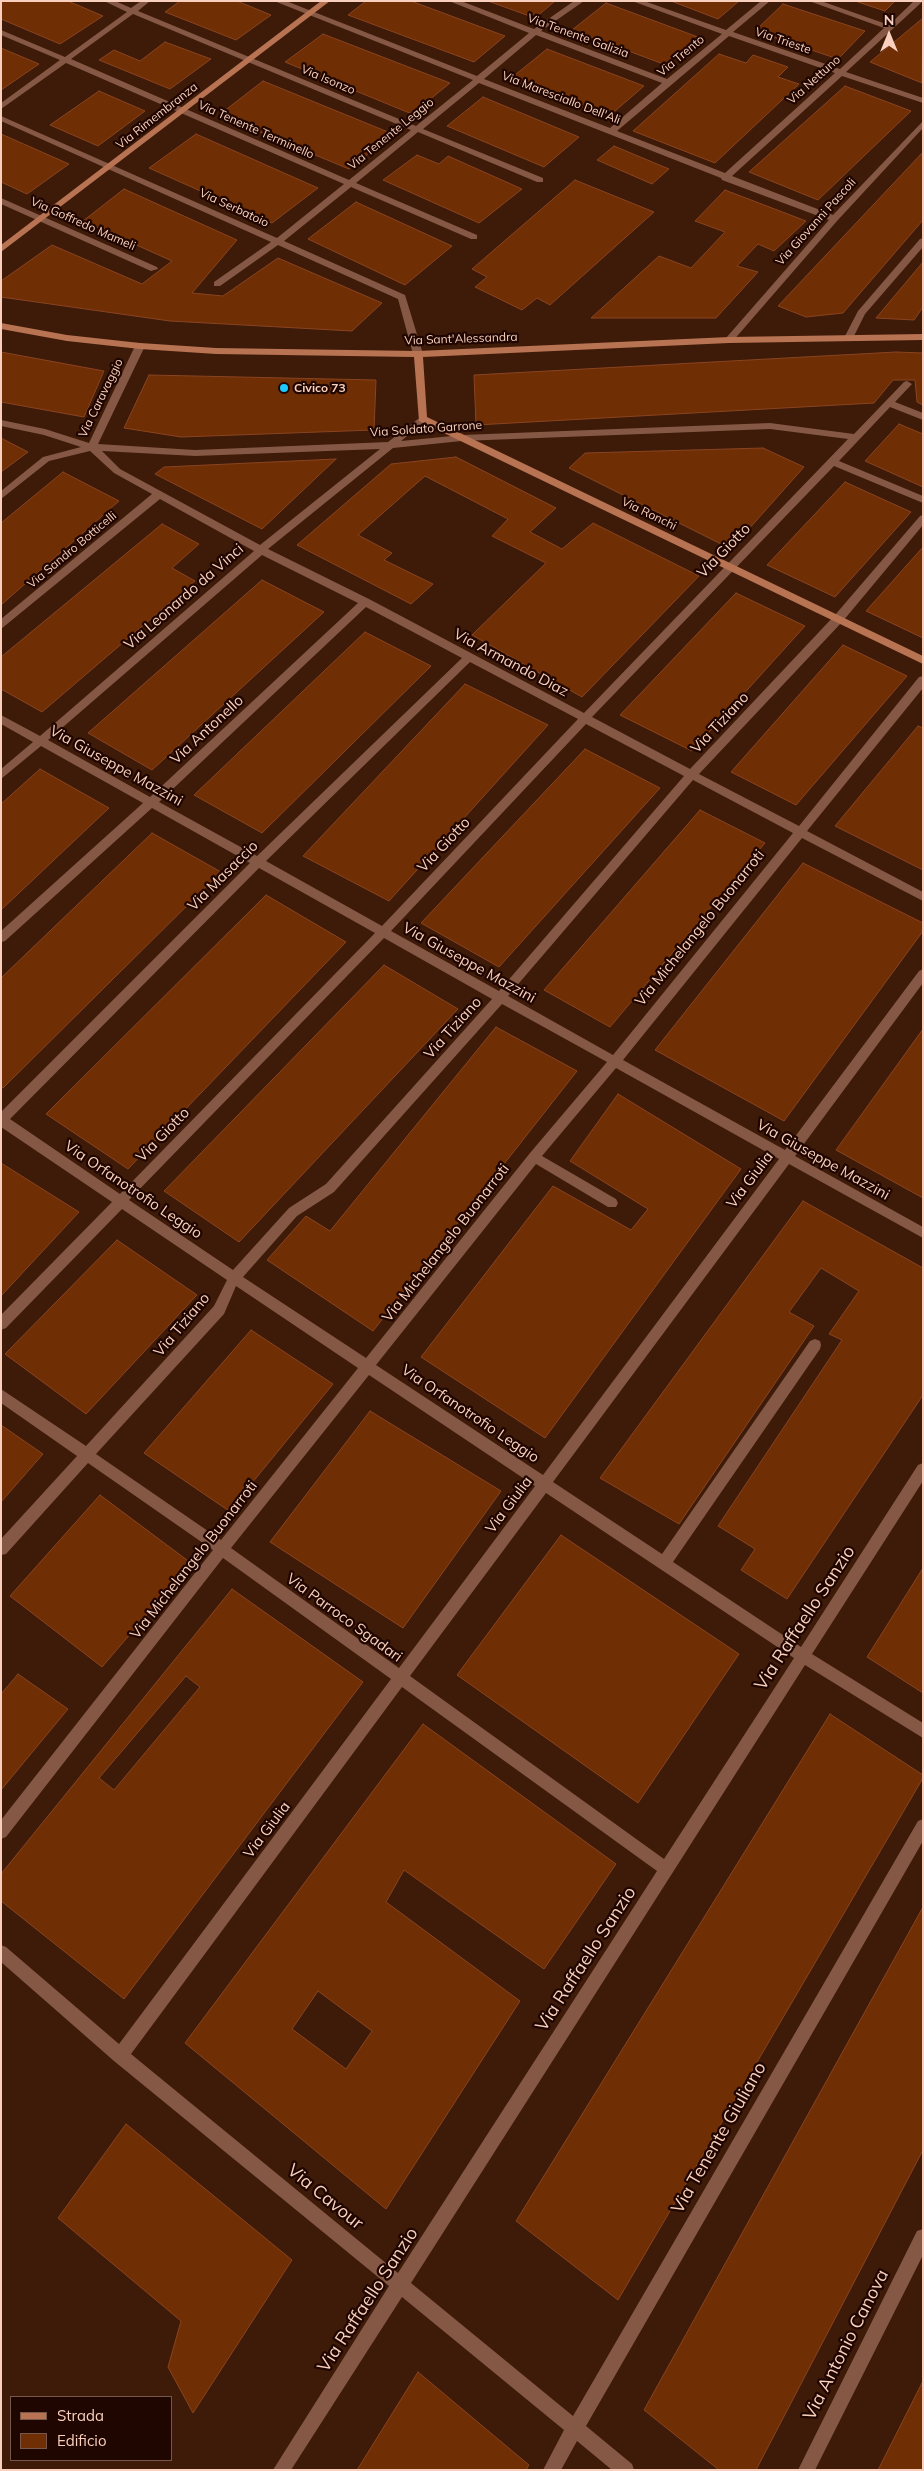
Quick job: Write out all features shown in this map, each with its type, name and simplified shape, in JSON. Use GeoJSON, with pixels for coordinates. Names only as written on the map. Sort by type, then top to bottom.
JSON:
{"type":"FeatureCollection","features":[{"type":"Feature","properties":{"kind":"street","name":"Via Isonzo"},"geometry":{"type":"LineString","coordinates":[[108,1],[415,130],[540,180]]}},
{"type":"Feature","properties":{"kind":"street"},"geometry":{"type":"LineString","coordinates":[[1,107],[146,1]]}},
{"type":"Feature","properties":{"kind":"street","name":"Via Maresciallo Dell'Ali"},"geometry":{"type":"LineString","coordinates":[[278,1],[612,131],[725,178],[834,219]]}},
{"type":"Feature","properties":{"kind":"street","name":"Via Rimembranza"},"geometry":{"type":"LineString","coordinates":[[1,249],[326,1]]}},
{"type":"Feature","properties":{"kind":"street","name":"Via Tenente Galizia"},"geometry":{"type":"LineString","coordinates":[[453,1],[668,82]]}},
{"type":"Feature","properties":{"kind":"street","name":"Via Tenente Leggio"},"geometry":{"type":"LineString","coordinates":[[217,284],[277,242],[478,80],[534,32],[580,1]]}},
{"type":"Feature","properties":{"kind":"street","name":"Via Trieste"},"geometry":{"type":"LineString","coordinates":[[636,1],[923,101]]}},
{"type":"Feature","properties":{"kind":"street","name":"Via Trento"},"geometry":{"type":"LineString","coordinates":[[612,131],[766,1]]}},
{"type":"Feature","properties":{"kind":"street"},"geometry":{"type":"LineString","coordinates":[[813,1],[888,27]]}},
{"type":"Feature","properties":{"kind":"street","name":"Via Nettuno"},"geometry":{"type":"LineString","coordinates":[[725,178],[841,73],[888,27],[919,1]]}},
{"type":"Feature","properties":{"kind":"street","name":"Via Tenente Terminello"},"geometry":{"type":"LineString","coordinates":[[1,32],[474,237]]}},
{"type":"Feature","properties":{"kind":"street","name":"Via Serbatoio"},"geometry":{"type":"LineString","coordinates":[[1,118],[402,297],[418,354]]}},
{"type":"Feature","properties":{"kind":"street","name":"Via Giovanni Pascoli"},"geometry":{"type":"LineString","coordinates":[[730,340],[834,219],[923,123]]}},
{"type":"Feature","properties":{"kind":"street","name":"Via Goffredo Mameli"},"geometry":{"type":"LineString","coordinates":[[1,201],[154,269]]}},
{"type":"Feature","properties":{"kind":"street"},"geometry":{"type":"LineString","coordinates":[[849,338],[861,313],[923,240]]}},
{"type":"Feature","properties":{"kind":"street","name":"Via Sant'Alessandra"},"geometry":{"type":"LineString","coordinates":[[1,326],[67,338],[140,346],[216,351],[418,354],[730,340],[923,337]]}},
{"type":"Feature","properties":{"kind":"street","name":"Via Caravaggio"},"geometry":{"type":"LineString","coordinates":[[1,496],[46,460],[92,447],[140,346]]}},
{"type":"Feature","properties":{"kind":"street"},"geometry":{"type":"LineString","coordinates":[[418,354],[422,419]]}},
{"type":"Feature","properties":{"kind":"street","name":"Via Giotto"},"geometry":{"type":"LineString","coordinates":[[1,1324],[383,932],[584,718],[907,384]]}},
{"type":"Feature","properties":{"kind":"street"},"geometry":{"type":"LineString","coordinates":[[888,403],[923,417]]}},
{"type":"Feature","properties":{"kind":"street","name":"Via Ronchi"},"geometry":{"type":"LineString","coordinates":[[422,419],[923,660]]}},
{"type":"Feature","properties":{"kind":"street","name":"Via Leonardo da Vinci"},"geometry":{"type":"LineString","coordinates":[[1,775],[261,550],[422,419]]}},
{"type":"Feature","properties":{"kind":"street","name":"Via Soldato Garrone"},"geometry":{"type":"LineString","coordinates":[[1,423],[45,432],[92,447],[195,453],[389,445],[462,438],[770,426],[855,437]]}},
{"type":"Feature","properties":{"kind":"street","name":"Via Armando Diaz"},"geometry":{"type":"LineString","coordinates":[[92,447],[117,471],[261,550],[365,602],[923,897]]}},
{"type":"Feature","properties":{"kind":"street"},"geometry":{"type":"LineString","coordinates":[[832,461],[923,500]]}},
{"type":"Feature","properties":{"kind":"street","name":"Via Sandro Botticelli"},"geometry":{"type":"LineString","coordinates":[[1,625],[159,494]]}},
{"type":"Feature","properties":{"kind":"street","name":"Via Tiziano"},"geometry":{"type":"LineString","coordinates":[[1,1550],[219,1310],[234,1278],[293,1212],[330,1188],[500,998],[691,775],[839,618],[923,518]]}},
{"type":"Feature","properties":{"kind":"street","name":"Via Antonello"},"geometry":{"type":"LineString","coordinates":[[1,938],[151,804],[365,602]]}},
{"type":"Feature","properties":{"kind":"street","name":"Via Masaccio"},"geometry":{"type":"LineString","coordinates":[[1,1120],[258,862],[469,657]]}},
{"type":"Feature","properties":{"kind":"street","name":"Via Michelangelo Buonarroti"},"geometry":{"type":"LineString","coordinates":[[1,1832],[222,1549],[534,1157],[615,1061],[798,832],[923,680]]}},
{"type":"Feature","properties":{"kind":"street","name":"Via Giuseppe Mazzini"},"geometry":{"type":"LineString","coordinates":[[1,719],[923,1233]]}},
{"type":"Feature","properties":{"kind":"street","name":"Via Giulia"},"geometry":{"type":"LineString","coordinates":[[120,2054],[923,974]]}},
{"type":"Feature","properties":{"kind":"street","name":"Via Orfanotrofio Leggio"},"geometry":{"type":"LineString","coordinates":[[1,1120],[234,1278],[803,1656],[923,1731]]}},
{"type":"Feature","properties":{"kind":"street"},"geometry":{"type":"LineString","coordinates":[[534,1157],[612,1203]]}},
{"type":"Feature","properties":{"kind":"street"},"geometry":{"type":"LineString","coordinates":[[664,1563],[815,1346]]}},
{"type":"Feature","properties":{"kind":"street","name":"Via Parroco Sgadari"},"geometry":{"type":"LineString","coordinates":[[1,1395],[222,1549],[400,1679],[666,1868]]}},
{"type":"Feature","properties":{"kind":"street","name":"Via Raffaello Sanzio"},"geometry":{"type":"LineString","coordinates":[[281,2470],[923,1469]]}},
{"type":"Feature","properties":{"kind":"street","name":"Via Tenente Giuliano"},"geometry":{"type":"LineString","coordinates":[[551,2470],[923,1826]]}},
{"type":"Feature","properties":{"kind":"street","name":"Via Cavour"},"geometry":{"type":"LineString","coordinates":[[1,1952],[120,2054],[626,2470]]}},
{"type":"Feature","properties":{"kind":"street","name":"Via Antonio Canova"},"geometry":{"type":"LineString","coordinates":[[806,2470],[923,2237]]}},
{"type":"Feature","properties":{"kind":"building"},"geometry":{"type":"Polygon","coordinates":[[[1,1],[68,1],[103,16],[60,44],[1,19],[1,1]]]}},
{"type":"Feature","properties":{"kind":"building"},"geometry":{"type":"Polygon","coordinates":[[[180,1],[237,1],[271,15],[236,40],[165,12],[180,1]]]}},
{"type":"Feature","properties":{"kind":"building"},"geometry":{"type":"Polygon","coordinates":[[[366,1],[411,1],[505,36],[474,62],[348,15],[366,1]]]}},
{"type":"Feature","properties":{"kind":"building"},"geometry":{"type":"Polygon","coordinates":[[[488,1],[555,1],[535,18],[488,1]]]}},
{"type":"Feature","properties":{"kind":"building"},"geometry":{"type":"Polygon","coordinates":[[[671,1],[739,1],[718,19],[671,1]]]}},
{"type":"Feature","properties":{"kind":"building"},"geometry":{"type":"Polygon","coordinates":[[[855,1],[895,1],[885,11],[855,1]]]}},
{"type":"Feature","properties":{"kind":"building"},"geometry":{"type":"Polygon","coordinates":[[[606,3],[698,37],[666,65],[572,30],[606,3]]]}},
{"type":"Feature","properties":{"kind":"building"},"geometry":{"type":"Polygon","coordinates":[[[783,4],[865,31],[838,59],[755,31],[783,4]]]}},
{"type":"Feature","properties":{"kind":"building"},"geometry":{"type":"Polygon","coordinates":[[[923,18],[922,83],[870,62],[923,18]]]}},
{"type":"Feature","properties":{"kind":"building"},"geometry":{"type":"Polygon","coordinates":[[[323,34],[450,83],[412,114],[285,62],[323,34]]]}},
{"type":"Feature","properties":{"kind":"building"},"geometry":{"type":"Polygon","coordinates":[[[165,42],[211,59],[170,89],[99,60],[114,50],[140,61],[165,42]]]}},
{"type":"Feature","properties":{"kind":"building"},"geometry":{"type":"Polygon","coordinates":[[[1,48],[39,64],[1,90],[1,48]]]}},
{"type":"Feature","properties":{"kind":"building"},"geometry":{"type":"Polygon","coordinates":[[[547,49],[644,86],[607,118],[510,79],[547,49]]]}},
{"type":"Feature","properties":{"kind":"building"},"geometry":{"type":"Polygon","coordinates":[[[719,54],[746,63],[753,55],[788,67],[778,77],[799,84],[715,163],[633,131],[719,54]]]}},
{"type":"Feature","properties":{"kind":"building"},"geometry":{"type":"Polygon","coordinates":[[[263,81],[393,134],[349,169],[219,115],[263,81]]]}},
{"type":"Feature","properties":{"kind":"building"},"geometry":{"type":"Polygon","coordinates":[[[845,86],[911,111],[818,200],[749,172],[845,86]]]}},
{"type":"Feature","properties":{"kind":"building"},"geometry":{"type":"Polygon","coordinates":[[[99,91],[145,111],[98,146],[50,125],[99,91]]]}},
{"type":"Feature","properties":{"kind":"building"},"geometry":{"type":"Polygon","coordinates":[[[483,97],[579,137],[544,167],[447,126],[483,97]]]}},
{"type":"Feature","properties":{"kind":"building"},"geometry":{"type":"Polygon","coordinates":[[[1,134],[69,164],[27,194],[1,182],[1,134]]]}},
{"type":"Feature","properties":{"kind":"building"},"geometry":{"type":"Polygon","coordinates":[[[196,134],[318,188],[272,223],[149,168],[196,134]]]}},
{"type":"Feature","properties":{"kind":"building"},"geometry":{"type":"Polygon","coordinates":[[[614,146],[669,169],[652,184],[597,160],[614,146]]]}},
{"type":"Feature","properties":{"kind":"building"},"geometry":{"type":"Polygon","coordinates":[[[923,152],[923,220],[843,313],[806,317],[778,306],[923,152]]]}},
{"type":"Feature","properties":{"kind":"building"},"geometry":{"type":"Polygon","coordinates":[[[417,155],[439,164],[448,156],[522,189],[479,223],[383,180],[417,155]]]}},
{"type":"Feature","properties":{"kind":"building"},"geometry":{"type":"Polygon","coordinates":[[[575,180],[654,212],[550,305],[537,298],[522,310],[475,287],[487,277],[472,269],[575,180]]]}},
{"type":"Feature","properties":{"kind":"building"},"geometry":{"type":"Polygon","coordinates":[[[124,189],[237,240],[192,293],[223,296],[278,258],[382,303],[352,331],[170,321],[1,297],[1,281],[52,245],[142,284],[172,261],[83,221],[124,189]]]}},
{"type":"Feature","properties":{"kind":"building"},"geometry":{"type":"Polygon","coordinates":[[[725,190],[806,221],[774,251],[758,244],[737,266],[758,272],[716,318],[591,318],[659,256],[691,268],[725,232],[695,221],[725,190]]]}},
{"type":"Feature","properties":{"kind":"building"},"geometry":{"type":"Polygon","coordinates":[[[356,202],[452,246],[405,285],[308,239],[356,202]]]}},
{"type":"Feature","properties":{"kind":"building"},"geometry":{"type":"Polygon","coordinates":[[[923,262],[923,307],[914,320],[876,318],[923,262]]]}},
{"type":"Feature","properties":{"kind":"building"},"geometry":{"type":"Polygon","coordinates":[[[1,352],[104,371],[84,417],[1,402],[1,352]]]}},
{"type":"Feature","properties":{"kind":"building"},"geometry":{"type":"Polygon","coordinates":[[[896,352],[923,353],[923,405],[917,402],[915,380],[893,380],[874,403],[476,425],[474,375],[896,352]]]}},
{"type":"Feature","properties":{"kind":"building"},"geometry":{"type":"Polygon","coordinates":[[[149,375],[376,380],[374,430],[181,437],[124,428],[149,375]]]}},
{"type":"Feature","properties":{"kind":"building"},"geometry":{"type":"Polygon","coordinates":[[[899,424],[923,434],[923,487],[865,461],[899,424]]]}},
{"type":"Feature","properties":{"kind":"building"},"geometry":{"type":"Polygon","coordinates":[[[1,438],[28,452],[1,472],[1,438]]]}},
{"type":"Feature","properties":{"kind":"building"},"geometry":{"type":"Polygon","coordinates":[[[763,448],[804,467],[731,549],[569,468],[585,453],[763,448]]]}},
{"type":"Feature","properties":{"kind":"building"},"geometry":{"type":"Polygon","coordinates":[[[456,457],[556,508],[530,532],[562,549],[593,523],[699,576],[582,697],[472,635],[546,563],[492,536],[508,519],[425,476],[358,535],[392,553],[384,560],[433,584],[411,604],[297,545],[391,464],[456,457]]]}},
{"type":"Feature","properties":{"kind":"building"},"geometry":{"type":"Polygon","coordinates":[[[336,459],[262,529],[155,474],[164,467],[336,459]]]}},
{"type":"Feature","properties":{"kind":"building"},"geometry":{"type":"Polygon","coordinates":[[[63,472],[119,501],[1,605],[1,523],[63,472]]]}},
{"type":"Feature","properties":{"kind":"building"},"geometry":{"type":"Polygon","coordinates":[[[845,482],[911,512],[835,597],[767,565],[845,482]]]}},
{"type":"Feature","properties":{"kind":"building"},"geometry":{"type":"Polygon","coordinates":[[[162,524],[199,544],[172,568],[195,581],[42,712],[1,689],[1,657],[162,524]]]}},
{"type":"Feature","properties":{"kind":"building"},"geometry":{"type":"Polygon","coordinates":[[[923,547],[923,638],[866,611],[923,547]]]}},
{"type":"Feature","properties":{"kind":"building"},"geometry":{"type":"Polygon","coordinates":[[[262,580],[324,612],[152,770],[88,733],[262,580]]]}},
{"type":"Feature","properties":{"kind":"building"},"geometry":{"type":"Polygon","coordinates":[[[736,593],[805,626],[692,751],[620,715],[736,593]]]}},
{"type":"Feature","properties":{"kind":"building"},"geometry":{"type":"Polygon","coordinates":[[[365,632],[431,666],[262,833],[194,795],[365,632]]]}},
{"type":"Feature","properties":{"kind":"building"},"geometry":{"type":"Polygon","coordinates":[[[843,645],[907,676],[796,805],[731,772],[843,645]]]}},
{"type":"Feature","properties":{"kind":"building"},"geometry":{"type":"Polygon","coordinates":[[[465,684],[548,725],[389,901],[303,856],[465,684]]]}},
{"type":"Feature","properties":{"kind":"building"},"geometry":{"type":"Polygon","coordinates":[[[918,726],[923,728],[923,870],[835,826],[918,726]]]}},
{"type":"Feature","properties":{"kind":"building"},"geometry":{"type":"Polygon","coordinates":[[[585,749],[660,788],[499,967],[421,923],[585,749]]]}},
{"type":"Feature","properties":{"kind":"building"},"geometry":{"type":"Polygon","coordinates":[[[40,769],[109,808],[1,910],[1,804],[40,769]]]}},
{"type":"Feature","properties":{"kind":"building"},"geometry":{"type":"Polygon","coordinates":[[[700,810],[765,843],[610,1027],[544,990],[700,810]]]}},
{"type":"Feature","properties":{"kind":"building"},"geometry":{"type":"Polygon","coordinates":[[[152,833],[221,872],[3,1088],[1,1087],[1,978],[152,833]]]}},
{"type":"Feature","properties":{"kind":"building"},"geometry":{"type":"Polygon","coordinates":[[[803,863],[923,923],[923,931],[784,1121],[655,1050],[803,863]]]}},
{"type":"Feature","properties":{"kind":"building"},"geometry":{"type":"Polygon","coordinates":[[[266,895],[346,942],[128,1169],[46,1114],[266,895]]]}},
{"type":"Feature","properties":{"kind":"building"},"geometry":{"type":"Polygon","coordinates":[[[384,965],[458,1009],[239,1242],[164,1191],[384,965]]]}},
{"type":"Feature","properties":{"kind":"building"},"geometry":{"type":"Polygon","coordinates":[[[496,1027],[577,1071],[373,1331],[267,1260],[306,1216],[330,1231],[496,1027]]]}},
{"type":"Feature","properties":{"kind":"building"},"geometry":{"type":"Polygon","coordinates":[[[923,1029],[923,1198],[836,1150],[923,1029]]]}},
{"type":"Feature","properties":{"kind":"building"},"geometry":{"type":"Polygon","coordinates":[[[618,1094],[741,1169],[545,1438],[421,1357],[553,1186],[631,1230],[648,1209],[570,1161],[618,1094]]]}},
{"type":"Feature","properties":{"kind":"building"},"geometry":{"type":"Polygon","coordinates":[[[1,1163],[79,1212],[1,1296],[1,1163]]]}},
{"type":"Feature","properties":{"kind":"building"},"geometry":{"type":"Polygon","coordinates":[[[803,1201],[923,1268],[923,1395],[787,1599],[741,1570],[755,1549],[718,1526],[842,1340],[829,1334],[859,1291],[821,1268],[789,1312],[814,1326],[679,1524],[600,1478],[803,1201]]]}},
{"type":"Feature","properties":{"kind":"building"},"geometry":{"type":"Polygon","coordinates":[[[117,1240],[197,1295],[86,1414],[5,1354],[117,1240]]]}},
{"type":"Feature","properties":{"kind":"building"},"geometry":{"type":"Polygon","coordinates":[[[251,1330],[333,1384],[229,1511],[144,1453],[251,1330]]]}},
{"type":"Feature","properties":{"kind":"building"},"geometry":{"type":"Polygon","coordinates":[[[370,1411],[501,1491],[403,1628],[270,1542],[370,1411]]]}},
{"type":"Feature","properties":{"kind":"building"},"geometry":{"type":"Polygon","coordinates":[[[1,1425],[43,1454],[1,1502],[1,1425]]]}},
{"type":"Feature","properties":{"kind":"building"},"geometry":{"type":"Polygon","coordinates":[[[100,1495],[191,1563],[102,1667],[10,1596],[100,1495]]]}},
{"type":"Feature","properties":{"kind":"building"},"geometry":{"type":"Polygon","coordinates":[[[561,1535],[739,1654],[638,1803],[457,1675],[561,1535]]]}},
{"type":"Feature","properties":{"kind":"building"},"geometry":{"type":"Polygon","coordinates":[[[923,1568],[923,1693],[867,1657],[923,1568]]]}},
{"type":"Feature","properties":{"kind":"building"},"geometry":{"type":"Polygon","coordinates":[[[232,1589],[363,1682],[124,1999],[1,1901],[1,1874],[232,1589]],[[186,1676],[99,1778],[114,1790],[200,1687],[186,1676]]]}},
{"type":"Feature","properties":{"kind":"building"},"geometry":{"type":"Polygon","coordinates":[[[18,1674],[68,1709],[1,1790],[1,1694],[18,1674]]]}},
{"type":"Feature","properties":{"kind":"building"},"geometry":{"type":"Polygon","coordinates":[[[830,1714],[923,1775],[923,1778],[618,2300],[516,2221],[830,1714]]]}},
{"type":"Feature","properties":{"kind":"building"},"geometry":{"type":"Polygon","coordinates":[[[423,1724],[616,1864],[544,1969],[404,1870],[386,1902],[520,2001],[386,2209],[185,2043],[423,1724]],[[318,1991],[292,2029],[346,2069],[372,2031],[318,1991]]]}},
{"type":"Feature","properties":{"kind":"building"},"geometry":{"type":"Polygon","coordinates":[[[923,1907],[923,2150],[756,2470],[719,2470],[644,2410],[923,1907]]]}},
{"type":"Feature","properties":{"kind":"building"},"geometry":{"type":"Polygon","coordinates":[[[126,2124],[292,2260],[193,2413],[168,2367],[181,2321],[58,2218],[126,2124]]]}},
{"type":"Feature","properties":{"kind":"building"},"geometry":{"type":"Polygon","coordinates":[[[418,2372],[529,2465],[526,2470],[357,2470],[418,2372]]]}},
{"type":"Feature","properties":{"kind":"building"},"geometry":{"type":"Polygon","coordinates":[[[923,2381],[923,2470],[878,2470],[923,2381]]]}},
{"type":"Feature","properties":{"kind":"place","name":"Civico 73"},"geometry":{"type":"Point","coordinates":[284,388]}}]}
